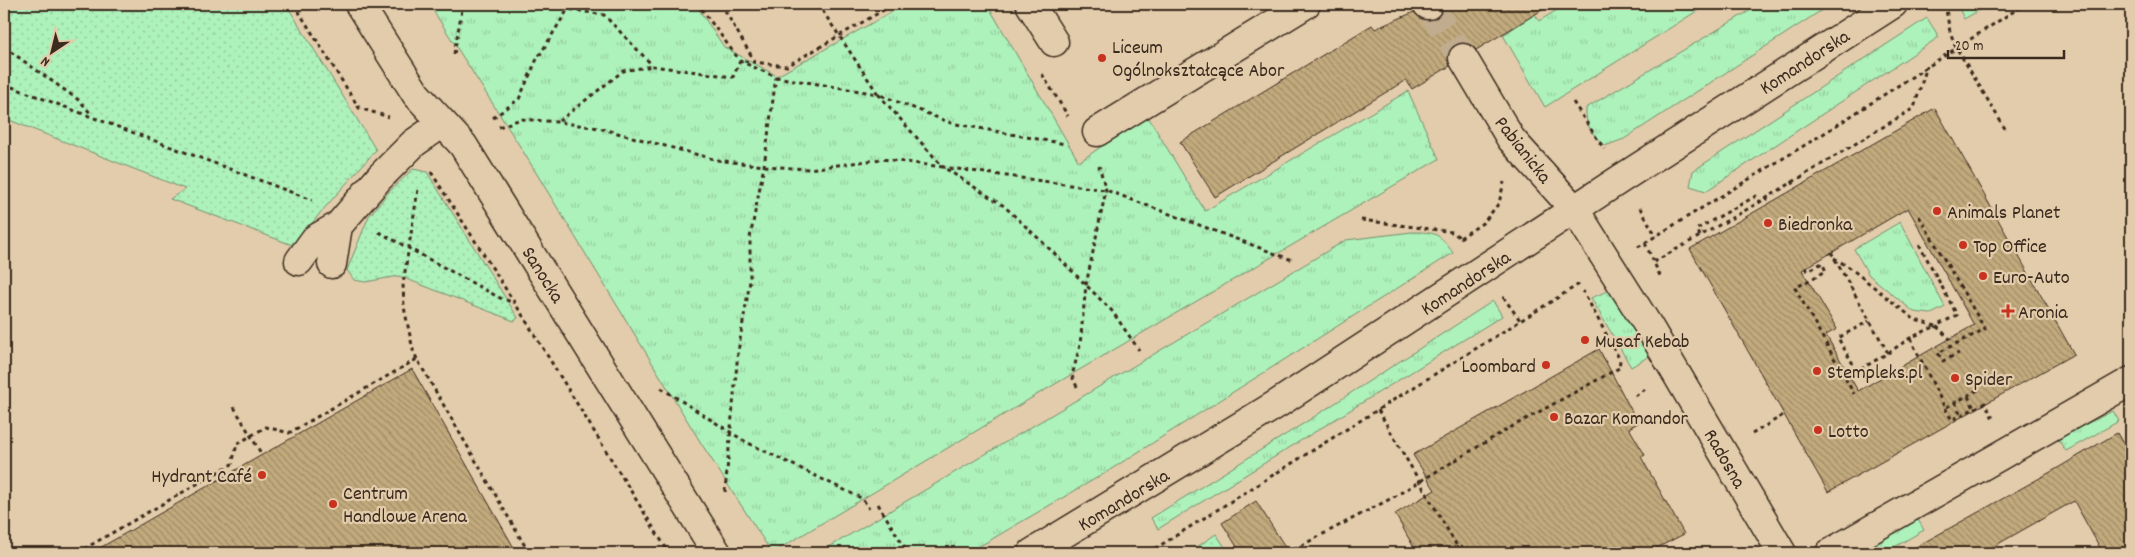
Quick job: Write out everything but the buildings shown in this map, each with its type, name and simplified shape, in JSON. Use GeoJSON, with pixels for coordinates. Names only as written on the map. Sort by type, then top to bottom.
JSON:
{"type":"FeatureCollection","features":[{"type":"Feature","properties":{"kind":"street","name":"Sanocka"},"geometry":{"type":"LineString","coordinates":[[359,4],[416,94],[463,144],[717,553]]}},
{"type":"Feature","properties":{"kind":"street"},"geometry":{"type":"LineString","coordinates":[[1030,4],[1054,42]]}},
{"type":"Feature","properties":{"kind":"street"},"geometry":{"type":"LineString","coordinates":[[1097,132],[1306,4]]}},
{"type":"Feature","properties":{"kind":"street","name":"Komandorska"},"geometry":{"type":"LineString","coordinates":[[1032,553],[1278,404],[1893,4]]}},
{"type":"Feature","properties":{"kind":"street","name":"Pabianicka"},"geometry":{"type":"LineString","coordinates":[[1463,58],[1511,139],[1576,210]]}},
{"type":"Feature","properties":{"kind":"street"},"geometry":{"type":"LineString","coordinates":[[299,261],[315,239],[338,226],[380,176],[420,153],[443,123]]}},
{"type":"Feature","properties":{"kind":"street","name":"Radosna"},"geometry":{"type":"LineString","coordinates":[[1576,210],[1672,365],[1782,553]]}},
{"type":"Feature","properties":{"kind":"street"},"geometry":{"type":"LineString","coordinates":[[332,264],[338,226]]}},
{"type":"Feature","properties":{"kind":"street"},"geometry":{"type":"LineString","coordinates":[[1830,553],[2131,381]]}},
{"type":"Feature","properties":{"kind":"path"},"geometry":{"type":"LineString","coordinates":[[294,4],[359,108],[398,119],[523,316],[669,553]]}},
{"type":"Feature","properties":{"kind":"path"},"geometry":{"type":"LineString","coordinates":[[454,54],[463,4]]}},
{"type":"Feature","properties":{"kind":"path"},"geometry":{"type":"LineString","coordinates":[[555,4],[568,9],[604,15],[653,66]]}},
{"type":"Feature","properties":{"kind":"path"},"geometry":{"type":"LineString","coordinates":[[695,4],[700,7],[740,60],[776,77],[878,94],[951,123],[1068,144]]}},
{"type":"Feature","properties":{"kind":"path"},"geometry":{"type":"LineString","coordinates":[[721,4],[755,62]]}},
{"type":"Feature","properties":{"kind":"path"},"geometry":{"type":"LineString","coordinates":[[818,4],[838,37],[878,94],[943,167],[1004,206],[1112,311],[1139,350]]}},
{"type":"Feature","properties":{"kind":"path"},"geometry":{"type":"LineString","coordinates":[[740,60],[787,66],[894,4]]}},
{"type":"Feature","properties":{"kind":"path"},"geometry":{"type":"LineString","coordinates":[[1945,4],[1950,32],[1956,47],[2007,132]]}},
{"type":"Feature","properties":{"kind":"path"},"geometry":{"type":"LineString","coordinates":[[1632,251],[1823,134],[1927,65],[2025,4]]}},
{"type":"Feature","properties":{"kind":"path"},"geometry":{"type":"LineString","coordinates":[[494,118],[519,99],[536,61],[568,9]]}},
{"type":"Feature","properties":{"kind":"path"},"geometry":{"type":"LineString","coordinates":[[4,47],[80,101],[94,117]]}},
{"type":"Feature","properties":{"kind":"path"},"geometry":{"type":"LineString","coordinates":[[558,122],[623,71],[653,66],[733,77],[740,60]]}},
{"type":"Feature","properties":{"kind":"path"},"geometry":{"type":"LineString","coordinates":[[1645,243],[1654,262],[1760,202],[1914,108],[1927,65]]}},
{"type":"Feature","properties":{"kind":"path"},"geometry":{"type":"LineString","coordinates":[[1040,72],[1072,122]]}},
{"type":"Feature","properties":{"kind":"path"},"geometry":{"type":"LineString","coordinates":[[725,492],[738,352],[750,281],[750,238],[764,166],[776,77]]}},
{"type":"Feature","properties":{"kind":"path"},"geometry":{"type":"LineString","coordinates":[[4,84],[317,202]]}},
{"type":"Feature","properties":{"kind":"path"},"geometry":{"type":"LineString","coordinates":[[1573,102],[1607,154]]}},
{"type":"Feature","properties":{"kind":"path"},"geometry":{"type":"LineString","coordinates":[[499,127],[521,119],[558,122],[598,128],[717,160],[764,166],[809,169],[882,160],[1106,190],[1292,260]]}},
{"type":"Feature","properties":{"kind":"path"},"geometry":{"type":"LineString","coordinates":[[420,153],[420,177],[403,284],[404,307],[413,350],[529,553]]}},
{"type":"Feature","properties":{"kind":"path"},"geometry":{"type":"LineString","coordinates":[[1460,238],[1484,222],[1500,203],[1504,178]]}},
{"type":"Feature","properties":{"kind":"path"},"geometry":{"type":"LineString","coordinates":[[1792,181],[1796,188]]}},
{"type":"Feature","properties":{"kind":"path"},"geometry":{"type":"LineString","coordinates":[[1077,387],[1072,376],[1081,338],[1086,285],[1106,190]]}},
{"type":"Feature","properties":{"kind":"path"},"geometry":{"type":"LineString","coordinates":[[1700,236],[1697,229],[1756,196],[1760,202]]}},
{"type":"Feature","properties":{"kind":"path"},"geometry":{"type":"LineString","coordinates":[[1766,197],[1769,203]]}},
{"type":"Feature","properties":{"kind":"path"},"geometry":{"type":"LineString","coordinates":[[1638,203],[1656,236]]}},
{"type":"Feature","properties":{"kind":"path"},"geometry":{"type":"LineString","coordinates":[[1919,216],[1985,329],[1938,353],[1943,361],[1959,353]]}},
{"type":"Feature","properties":{"kind":"path"},"geometry":{"type":"LineString","coordinates":[[1361,220],[1453,232],[1466,246]]}},
{"type":"Feature","properties":{"kind":"path"},"geometry":{"type":"LineString","coordinates":[[374,229],[500,298],[513,302]]}},
{"type":"Feature","properties":{"kind":"path"},"geometry":{"type":"LineString","coordinates":[[1849,376],[1910,338],[1958,315],[1918,242]]}},
{"type":"Feature","properties":{"kind":"path"},"geometry":{"type":"LineString","coordinates":[[1831,252],[1888,353]]}},
{"type":"Feature","properties":{"kind":"path"},"geometry":{"type":"LineString","coordinates":[[1834,258],[1849,267],[1915,320],[1936,326],[1950,339]]}},
{"type":"Feature","properties":{"kind":"path"},"geometry":{"type":"LineString","coordinates":[[1805,268],[1808,271],[1822,263],[1826,271],[1795,288],[1854,394]]}},
{"type":"Feature","properties":{"kind":"path"},"geometry":{"type":"LineString","coordinates":[[1148,553],[1584,281]]}},
{"type":"Feature","properties":{"kind":"path"},"geometry":{"type":"LineString","coordinates":[[1287,553],[1337,528],[1619,368],[1620,360],[1579,284]]}},
{"type":"Feature","properties":{"kind":"path"},"geometry":{"type":"LineString","coordinates":[[1499,293],[1520,320]]}},
{"type":"Feature","properties":{"kind":"path"},"geometry":{"type":"LineString","coordinates":[[1857,371],[1838,338],[1869,321]]}},
{"type":"Feature","properties":{"kind":"path"},"geometry":{"type":"LineString","coordinates":[[1910,338],[1952,420],[1985,403],[1985,405]]}},
{"type":"Feature","properties":{"kind":"path"},"geometry":{"type":"LineString","coordinates":[[77,553],[232,464],[237,444],[266,427],[289,433],[417,359]]}},
{"type":"Feature","properties":{"kind":"path"},"geometry":{"type":"LineString","coordinates":[[661,388],[771,455],[863,499],[869,509]]}},
{"type":"Feature","properties":{"kind":"path"},"geometry":{"type":"LineString","coordinates":[[1945,408],[1978,390]]}},
{"type":"Feature","properties":{"kind":"path"},"geometry":{"type":"LineString","coordinates":[[1968,396],[1974,408]]}},
{"type":"Feature","properties":{"kind":"path"},"geometry":{"type":"LineString","coordinates":[[1955,402],[1962,415]]}},
{"type":"Feature","properties":{"kind":"path"},"geometry":{"type":"LineString","coordinates":[[234,407],[262,456]]}},
{"type":"Feature","properties":{"kind":"path"},"geometry":{"type":"LineString","coordinates":[[1378,410],[1461,553]]}},
{"type":"Feature","properties":{"kind":"path"},"geometry":{"type":"LineString","coordinates":[[1751,435],[1785,414]]}},
{"type":"Feature","properties":{"kind":"path"},"geometry":{"type":"LineString","coordinates":[[878,504],[908,553]]}},
{"type":"Feature","properties":{"kind":"green space"},"geometry":{"type":"Polygon","coordinates":[[[4,4],[286,4],[376,150],[320,213],[295,246],[170,199],[185,189],[4,118],[4,4]]]}},
{"type":"Feature","properties":{"kind":"green space"},"geometry":{"type":"Polygon","coordinates":[[[429,4],[695,4],[724,47],[777,76],[906,4],[987,4],[1079,162],[1147,115],[1205,211],[1408,91],[1439,159],[1028,400],[772,553],[701,443],[521,148],[429,4]]]}},
{"type":"Feature","properties":{"kind":"green space"},"geometry":{"type":"Polygon","coordinates":[[[1567,4],[1708,4],[1545,107],[1503,35],[1535,14],[1539,21],[1567,4]]]}},
{"type":"Feature","properties":{"kind":"green space"},"geometry":{"type":"Polygon","coordinates":[[[1761,4],[1831,4],[1624,139],[1605,146],[1593,133],[1588,125],[1586,108],[1761,4]]]}},
{"type":"Feature","properties":{"kind":"green space"},"geometry":{"type":"Polygon","coordinates":[[[1957,4],[1990,4],[1964,19],[1957,4]]]}},
{"type":"Feature","properties":{"kind":"green space"},"geometry":{"type":"Polygon","coordinates":[[[1927,18],[1939,37],[1706,191],[1690,186],[1693,171],[1927,18]]]}},
{"type":"Feature","properties":{"kind":"green space"},"geometry":{"type":"Polygon","coordinates":[[[413,169],[427,172],[518,318],[514,321],[399,276],[365,282],[354,280],[347,270],[369,216],[388,193],[413,169]]]}},
{"type":"Feature","properties":{"kind":"green space"},"geometry":{"type":"Polygon","coordinates":[[[1900,222],[1945,307],[1931,314],[1914,312],[1869,275],[1854,249],[1900,222]]]}},
{"type":"Feature","properties":{"kind":"green space"},"geometry":{"type":"Polygon","coordinates":[[[1427,232],[1436,235],[1444,241],[1453,253],[1105,473],[968,553],[819,553],[1346,240],[1427,232]]]}},
{"type":"Feature","properties":{"kind":"green space"},"geometry":{"type":"Polygon","coordinates":[[[1615,288],[1651,355],[1631,367],[1591,298],[1615,288]]]}},
{"type":"Feature","properties":{"kind":"green space"},"geometry":{"type":"Polygon","coordinates":[[[1493,301],[1502,316],[1158,529],[1151,518],[1306,422],[1493,301]]]}},
{"type":"Feature","properties":{"kind":"green space"},"geometry":{"type":"Polygon","coordinates":[[[2113,411],[2119,421],[2066,451],[2057,438],[2113,411]]]}},
{"type":"Feature","properties":{"kind":"green space"},"geometry":{"type":"Polygon","coordinates":[[[1917,518],[1924,530],[1884,553],[1857,552],[1917,518]]]}},
{"type":"Feature","properties":{"kind":"green space"},"geometry":{"type":"Polygon","coordinates":[[[1216,534],[1229,553],[1188,553],[1216,534]]]}},
{"type":"Feature","properties":{"kind":"tunnel"},"geometry":{"type":"LineString","coordinates":[[1428,5],[1463,58]]}},
{"type":"Feature","properties":{"kind":"place","name":"Liceum Ogólnokształcące Abor"},"geometry":{"type":"Point","coordinates":[1102,58]}},
{"type":"Feature","properties":{"kind":"place","name":"Animals Planet"},"geometry":{"type":"Point","coordinates":[1937,211]}},
{"type":"Feature","properties":{"kind":"place","name":"Biedronka"},"geometry":{"type":"Point","coordinates":[1768,223]}},
{"type":"Feature","properties":{"kind":"place","name":"Top Office"},"geometry":{"type":"Point","coordinates":[1963,245]}},
{"type":"Feature","properties":{"kind":"place","name":"Euro-Auto"},"geometry":{"type":"Point","coordinates":[1983,276]}},
{"type":"Feature","properties":{"kind":"place","name":"Aronia"},"geometry":{"type":"Point","coordinates":[2008,311]}},
{"type":"Feature","properties":{"kind":"place","name":"Musaf Kebab"},"geometry":{"type":"Point","coordinates":[1585,340]}},
{"type":"Feature","properties":{"kind":"place","name":"Loombard"},"geometry":{"type":"Point","coordinates":[1546,365]}},
{"type":"Feature","properties":{"kind":"place","name":"Stempleks.pl"},"geometry":{"type":"Point","coordinates":[1817,371]}},
{"type":"Feature","properties":{"kind":"place","name":"Spider"},"geometry":{"type":"Point","coordinates":[1955,378]}},
{"type":"Feature","properties":{"kind":"place","name":"Bazar Komandor"},"geometry":{"type":"Point","coordinates":[1554,417]}},
{"type":"Feature","properties":{"kind":"place","name":"Lotto"},"geometry":{"type":"Point","coordinates":[1818,430]}},
{"type":"Feature","properties":{"kind":"place","name":"Hydrant Café"},"geometry":{"type":"Point","coordinates":[262,475]}},
{"type":"Feature","properties":{"kind":"place","name":"Centrum Handlowe Arena"},"geometry":{"type":"Point","coordinates":[333,504]}}]}
